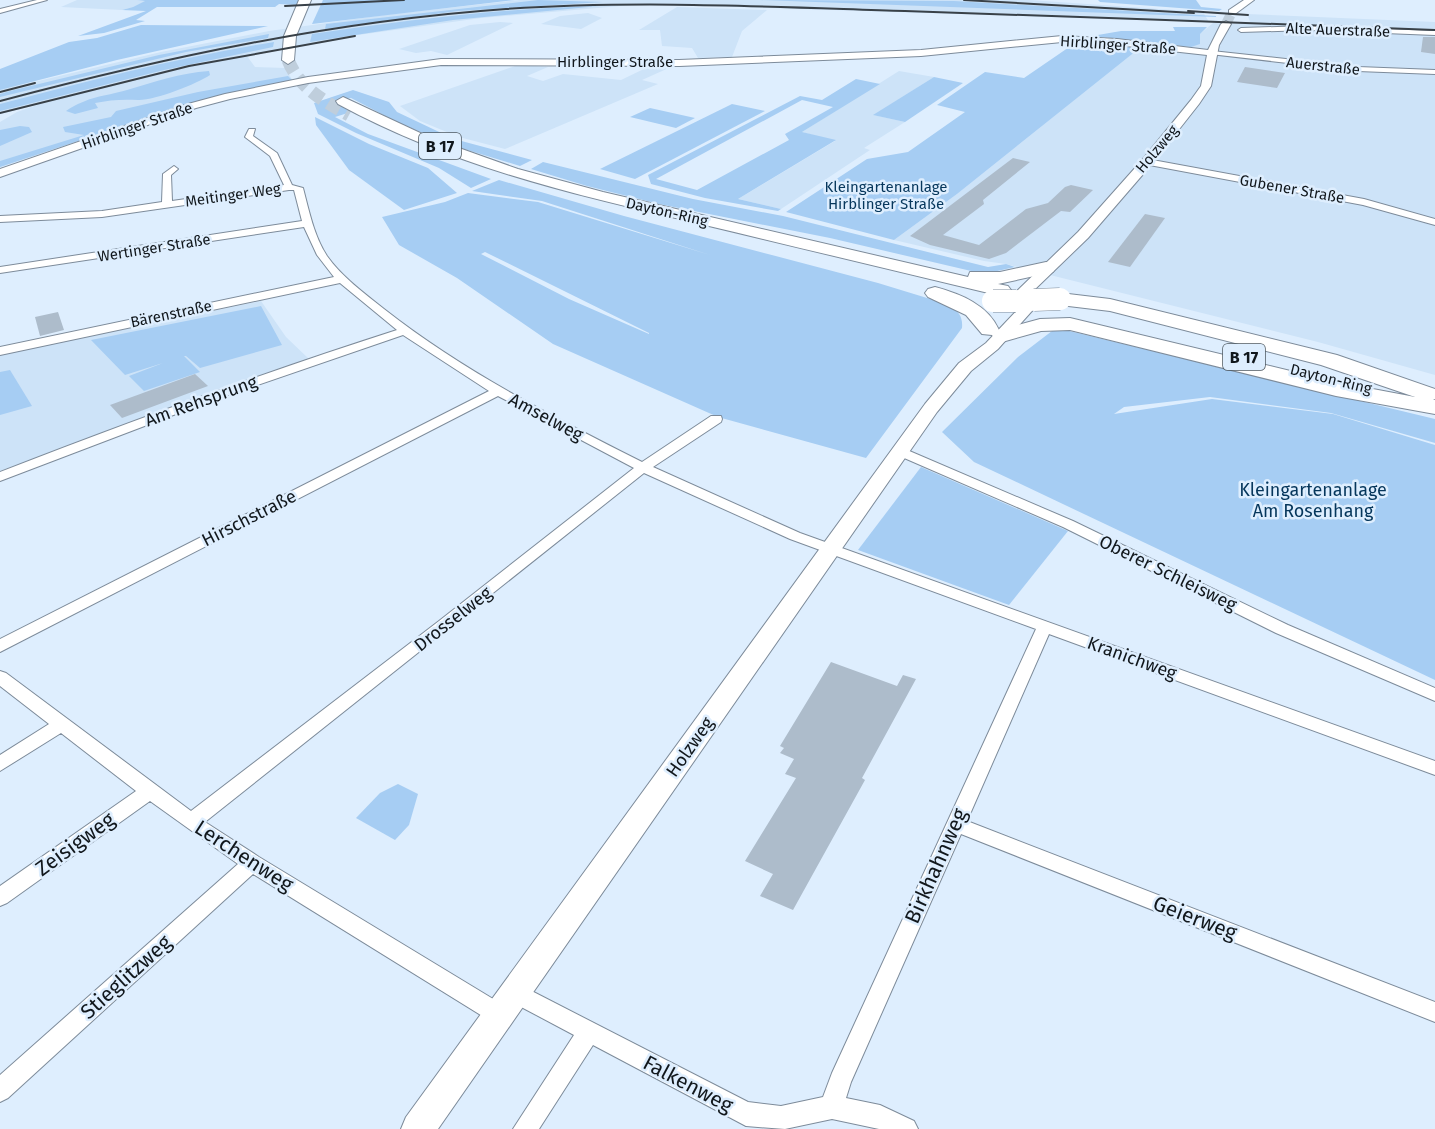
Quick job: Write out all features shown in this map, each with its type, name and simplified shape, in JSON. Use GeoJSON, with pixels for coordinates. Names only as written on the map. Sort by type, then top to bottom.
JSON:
{"type":"FeatureCollection","features":[{"type":"Feature","properties":{"kind":"highway"},"geometry":{"type":"LineString","coordinates":[[288,60],[290,31],[305,0]]}},
{"type":"Feature","properties":{"kind":"highway"},"geometry":{"type":"LineString","coordinates":[[299,48],[303,30],[317,0]]}},
{"type":"Feature","properties":{"kind":"highway","name":"Dayton-Ring"},"geometry":{"type":"LineString","coordinates":[[346,108],[475,159],[649,212],[1026,300],[1434,401]]}},
{"type":"Feature","properties":{"kind":"highway"},"geometry":{"type":"LineString","coordinates":[[649,212],[720,238],[935,293],[1110,305]]}},
{"type":"Feature","properties":{"kind":"highway"},"geometry":{"type":"LineString","coordinates":[[935,293],[977,312],[995,333],[1040,325],[1012,277],[1052,271],[1072,288],[1110,305],[1329,360],[1434,401]]}},
{"type":"Feature","properties":{"kind":"street"},"geometry":{"type":"LineString","coordinates":[[0,11],[44,0]]}},
{"type":"Feature","properties":{"kind":"street"},"geometry":{"type":"LineString","coordinates":[[1232,12],[1250,0]]}},
{"type":"Feature","properties":{"kind":"street"},"geometry":{"type":"LineString","coordinates":[[1212,53],[1220,32],[1226,24]]}},
{"type":"Feature","properties":{"kind":"street","name":"Alte Auerstraße"},"geometry":{"type":"LineString","coordinates":[[1241,30],[1308,28],[1435,33]]}},
{"type":"Feature","properties":{"kind":"street","name":"Hirblinger Straße"},"geometry":{"type":"LineString","coordinates":[[0,173],[192,106],[229,96],[309,80],[441,62],[679,63],[921,53],[1062,39],[1117,42],[1212,53]]}},
{"type":"Feature","properties":{"kind":"street","name":"Auerstraße"},"geometry":{"type":"LineString","coordinates":[[1212,53],[1358,69],[1435,72]]}},
{"type":"Feature","properties":{"kind":"street","name":"Holzweg"},"geometry":{"type":"LineString","coordinates":[[418,1129],[949,384],[1052,271],[1067,263],[1083,235],[1147,162],[1201,94],[1206,86],[1212,53]]}},
{"type":"Feature","properties":{"kind":"street"},"geometry":{"type":"LineString","coordinates":[[252,131],[249,137],[274,154],[289,187]]}},
{"type":"Feature","properties":{"kind":"street","name":"Gubener Straße"},"geometry":{"type":"LineString","coordinates":[[1147,162],[1372,204],[1435,222]]}},
{"type":"Feature","properties":{"kind":"street","name":"Meitinger Weg"},"geometry":{"type":"LineString","coordinates":[[167,205],[167,174],[174,169]]}},
{"type":"Feature","properties":{"kind":"street","name":"Meitinger Weg"},"geometry":{"type":"LineString","coordinates":[[0,219],[102,214],[289,187],[298,188],[308,224]]}},
{"type":"Feature","properties":{"kind":"street","name":"Wertinger Straße"},"geometry":{"type":"LineString","coordinates":[[0,270],[308,224]]}},
{"type":"Feature","properties":{"kind":"street","name":"Amselweg"},"geometry":{"type":"LineString","coordinates":[[308,224],[313,241],[322,256],[342,279],[404,331],[441,357],[498,391],[642,468],[712,502],[830,548]]}},
{"type":"Feature","properties":{"kind":"street","name":"Bärenstraße"},"geometry":{"type":"LineString","coordinates":[[0,351],[342,279]]}},
{"type":"Feature","properties":{"kind":"street","name":"Am Rehsprung"},"geometry":{"type":"LineString","coordinates":[[0,477],[121,430],[318,359],[404,331]]}},
{"type":"Feature","properties":{"kind":"street","name":"Hirschstraße"},"geometry":{"type":"LineString","coordinates":[[0,646],[498,391]]}},
{"type":"Feature","properties":{"kind":"street","name":"Drosselweg"},"geometry":{"type":"LineString","coordinates":[[191,822],[453,619],[642,468],[716,419]]}},
{"type":"Feature","properties":{"kind":"street","name":"Oberer Schleisweg"},"geometry":{"type":"LineString","coordinates":[[900,451],[1068,524],[1282,629],[1435,696]]}},
{"type":"Feature","properties":{"kind":"street","name":"Kranichweg"},"geometry":{"type":"LineString","coordinates":[[830,548],[1435,768]]}},
{"type":"Feature","properties":{"kind":"street","name":"Birkhahnweg"},"geometry":{"type":"LineString","coordinates":[[832,1107],[840,1081],[1045,626]]}},
{"type":"Feature","properties":{"kind":"street","name":"Lerchenweg"},"geometry":{"type":"LineString","coordinates":[[0,677],[191,822],[252,863],[508,1004]]}},
{"type":"Feature","properties":{"kind":"street"},"geometry":{"type":"LineString","coordinates":[[0,764],[62,724]]}},
{"type":"Feature","properties":{"kind":"street","name":"Zeisigweg"},"geometry":{"type":"LineString","coordinates":[[0,897],[151,790]]}},
{"type":"Feature","properties":{"kind":"street","name":"Geierweg"},"geometry":{"type":"LineString","coordinates":[[955,824],[1435,1012]]}},
{"type":"Feature","properties":{"kind":"street","name":"Stieglitzweg"},"geometry":{"type":"LineString","coordinates":[[0,1090],[252,863]]}},
{"type":"Feature","properties":{"kind":"street","name":"Falkenweg"},"geometry":{"type":"LineString","coordinates":[[508,1004],[589,1031],[742,1122],[781,1118],[832,1107],[870,1114],[906,1129]]}},
{"type":"Feature","properties":{"kind":"street"},"geometry":{"type":"LineString","coordinates":[[525,1129],[589,1031]]}},
{"type":"Feature","properties":{"kind":"shaded area"},"geometry":{"type":"Polygon","coordinates":[[[77,0],[146,1],[122,10],[61,7],[77,0]]]}},
{"type":"Feature","properties":{"kind":"shaded area"},"geometry":{"type":"Polygon","coordinates":[[[520,0],[1029,0],[1203,12],[1209,22],[679,5],[632,5],[481,18],[351,36],[247,56],[255,67],[285,68],[293,81],[186,105],[0,167],[0,122],[17,112],[43,103],[0,114],[0,90],[161,52],[269,31],[520,0]]]}},
{"type":"Feature","properties":{"kind":"shaded area"},"geometry":{"type":"Polygon","coordinates":[[[677,7],[767,10],[742,31],[732,57],[698,58],[692,48],[662,46],[660,30],[639,30],[677,7]]]}},
{"type":"Feature","properties":{"kind":"shaded area"},"geometry":{"type":"Polygon","coordinates":[[[588,13],[602,18],[581,29],[541,24],[560,16],[588,13]]]}},
{"type":"Feature","properties":{"kind":"shaded area"},"geometry":{"type":"Polygon","coordinates":[[[1247,14],[1435,22],[1435,375],[1318,342],[1006,264],[894,240],[957,194],[1147,42],[1191,47],[1200,34],[1213,23],[1251,24],[1247,14]]]}},
{"type":"Feature","properties":{"kind":"shaded area"},"geometry":{"type":"Polygon","coordinates":[[[513,23],[447,55],[431,51],[416,53],[399,49],[470,25],[513,23]]]}},
{"type":"Feature","properties":{"kind":"shaded area"},"geometry":{"type":"Polygon","coordinates":[[[518,65],[548,67],[527,76],[543,81],[563,74],[621,80],[648,67],[671,67],[642,80],[658,84],[505,149],[459,137],[420,121],[400,106],[518,65]]]}},
{"type":"Feature","properties":{"kind":"shaded area"},"geometry":{"type":"Polygon","coordinates":[[[899,71],[934,77],[874,115],[905,122],[864,148],[870,150],[781,209],[738,199],[835,141],[802,132],[899,71]]]}},
{"type":"Feature","properties":{"kind":"shaded area"},"geometry":{"type":"Polygon","coordinates":[[[261,301],[286,337],[309,359],[0,471],[0,355],[261,301]]]}},
{"type":"Feature","properties":{"kind":"green space"},"geometry":{"type":"Polygon","coordinates":[[[137,0],[299,0],[297,5],[279,4],[275,7],[157,7],[136,20],[145,21],[104,33],[78,36],[146,11],[122,10],[145,1],[137,0]]]}},
{"type":"Feature","properties":{"kind":"green space"},"geometry":{"type":"Polygon","coordinates":[[[323,0],[515,0],[312,24],[323,0]]]}},
{"type":"Feature","properties":{"kind":"green space"},"geometry":{"type":"Polygon","coordinates":[[[538,0],[603,2],[458,11],[325,29],[326,24],[538,0]]]}},
{"type":"Feature","properties":{"kind":"green space"},"geometry":{"type":"Polygon","coordinates":[[[760,0],[954,1],[1216,17],[760,0]]]}},
{"type":"Feature","properties":{"kind":"green space"},"geometry":{"type":"Polygon","coordinates":[[[1098,0],[1196,0],[1201,7],[1222,9],[1219,11],[1100,2],[1098,0]]]}},
{"type":"Feature","properties":{"kind":"green space"},"geometry":{"type":"Polygon","coordinates":[[[599,6],[453,20],[310,42],[312,34],[419,20],[527,9],[599,6]]]}},
{"type":"Feature","properties":{"kind":"green space"},"geometry":{"type":"Polygon","coordinates":[[[141,25],[268,26],[117,60],[0,90],[0,69],[69,42],[97,38],[141,25]]]}},
{"type":"Feature","properties":{"kind":"green space"},"geometry":{"type":"Polygon","coordinates":[[[1173,27],[1207,27],[1200,34],[1200,44],[1191,47],[1092,36],[1121,31],[1175,31],[1173,27]]]}},
{"type":"Feature","properties":{"kind":"green space"},"geometry":{"type":"Polygon","coordinates":[[[269,34],[268,38],[186,52],[0,97],[0,94],[10,91],[159,55],[269,34]]]}},
{"type":"Feature","properties":{"kind":"green space","name":"Kleingartenanlage Hirblinger Straße"},"geometry":{"type":"Polygon","coordinates":[[[1078,41],[1141,47],[957,194],[894,240],[786,212],[867,159],[908,152],[965,112],[937,105],[985,72],[1024,78],[1078,41]]]}},
{"type":"Feature","properties":{"kind":"green space"},"geometry":{"type":"Polygon","coordinates":[[[274,42],[273,47],[164,70],[0,111],[0,104],[68,86],[170,62],[274,42]]]}},
{"type":"Feature","properties":{"kind":"green space"},"geometry":{"type":"Polygon","coordinates":[[[209,71],[210,75],[195,83],[154,98],[111,100],[95,103],[98,108],[75,114],[66,111],[82,102],[96,98],[177,76],[209,71]]]}},
{"type":"Feature","properties":{"kind":"green space"},"geometry":{"type":"Polygon","coordinates":[[[288,76],[293,81],[186,105],[0,167],[0,161],[84,135],[65,132],[63,127],[111,117],[116,111],[198,92],[288,76]]]}},
{"type":"Feature","properties":{"kind":"green space"},"geometry":{"type":"Polygon","coordinates":[[[934,77],[963,83],[905,122],[873,115],[934,77]]]}},
{"type":"Feature","properties":{"kind":"green space"},"geometry":{"type":"Polygon","coordinates":[[[856,79],[880,84],[802,132],[836,140],[738,199],[781,209],[778,211],[705,198],[651,184],[648,175],[800,96],[822,100],[856,79]],[[802,100],[656,179],[697,190],[789,140],[785,134],[833,107],[802,100]]]}},
{"type":"Feature","properties":{"kind":"green space"},"geometry":{"type":"Polygon","coordinates":[[[353,90],[389,102],[397,112],[454,139],[532,160],[520,166],[451,145],[397,122],[351,98],[334,102],[351,112],[335,117],[368,134],[491,179],[471,188],[439,168],[356,133],[318,114],[314,103],[353,90]]]}},
{"type":"Feature","properties":{"kind":"green space"},"geometry":{"type":"Polygon","coordinates":[[[732,104],[765,111],[635,179],[600,169],[732,104]]]}},
{"type":"Feature","properties":{"kind":"green space"},"geometry":{"type":"Polygon","coordinates":[[[650,108],[695,118],[676,128],[630,117],[650,108]]]}},
{"type":"Feature","properties":{"kind":"green space"},"geometry":{"type":"Polygon","coordinates":[[[315,117],[369,144],[428,168],[457,193],[404,210],[349,170],[316,125],[315,117]]]}},
{"type":"Feature","properties":{"kind":"green space"},"geometry":{"type":"Polygon","coordinates":[[[20,126],[29,127],[32,132],[0,146],[0,130],[20,126]]]}},
{"type":"Feature","properties":{"kind":"green space"},"geometry":{"type":"Polygon","coordinates":[[[543,162],[693,199],[783,216],[988,267],[1006,264],[1015,267],[984,274],[830,238],[659,204],[531,169],[543,162]]]}},
{"type":"Feature","properties":{"kind":"green space"},"geometry":{"type":"Polygon","coordinates":[[[499,180],[624,216],[878,283],[950,305],[960,315],[962,328],[866,458],[718,417],[553,344],[457,278],[399,245],[382,217],[445,202],[468,193],[538,202],[710,255],[542,201],[472,191],[499,180]],[[485,252],[481,254],[569,299],[649,333],[485,252]]]}},
{"type":"Feature","properties":{"kind":"green space"},"geometry":{"type":"Polygon","coordinates":[[[261,306],[282,345],[200,368],[184,356],[200,372],[144,391],[129,376],[163,363],[125,375],[91,340],[261,306]]]}},
{"type":"Feature","properties":{"kind":"green space","name":"Kleingartenanlage Am Rosenhang"},"geometry":{"type":"Polygon","coordinates":[[[1065,330],[1435,419],[1435,443],[1331,413],[1210,397],[1124,407],[1114,414],[1212,399],[1333,414],[1435,445],[1435,680],[974,462],[942,432],[1018,357],[1052,331],[1065,330]]]}},
{"type":"Feature","properties":{"kind":"green space"},"geometry":{"type":"Polygon","coordinates":[[[10,370],[32,406],[0,415],[0,372],[10,370]]]}},
{"type":"Feature","properties":{"kind":"green space"},"geometry":{"type":"Polygon","coordinates":[[[921,467],[1068,531],[1009,605],[858,550],[921,467]]]}},
{"type":"Feature","properties":{"kind":"green space"},"geometry":{"type":"Polygon","coordinates":[[[398,784],[418,794],[409,825],[395,840],[356,818],[380,793],[398,784]]]}},
{"type":"Feature","properties":{"kind":"building"},"geometry":{"type":"Polygon","coordinates":[[[1423,37],[1435,37],[1435,54],[1421,52],[1423,37]]]}},
{"type":"Feature","properties":{"kind":"building"},"geometry":{"type":"Polygon","coordinates":[[[1245,67],[1285,73],[1277,88],[1237,82],[1245,67]]]}},
{"type":"Feature","properties":{"kind":"building"},"geometry":{"type":"Polygon","coordinates":[[[1013,158],[1030,162],[983,200],[984,204],[943,235],[979,245],[1026,209],[1048,203],[1065,187],[1071,185],[1093,190],[1070,212],[1061,211],[1006,253],[989,259],[930,245],[910,236],[1013,158]]]}},
{"type":"Feature","properties":{"kind":"building"},"geometry":{"type":"Polygon","coordinates":[[[1145,214],[1165,218],[1130,267],[1108,262],[1145,214]]]}},
{"type":"Feature","properties":{"kind":"building"},"geometry":{"type":"Polygon","coordinates":[[[58,312],[64,330],[40,336],[35,317],[58,312]]]}},
{"type":"Feature","properties":{"kind":"building"},"geometry":{"type":"Polygon","coordinates":[[[195,374],[208,386],[122,418],[110,405],[195,374]]]}},
{"type":"Feature","properties":{"kind":"building"},"geometry":{"type":"Polygon","coordinates":[[[831,662],[897,686],[903,675],[916,679],[862,778],[865,780],[793,910],[760,896],[773,874],[745,861],[796,778],[785,774],[794,759],[780,753],[784,748],[780,746],[831,662]]]}},
{"type":"Feature","properties":{"kind":"tunnel"},"geometry":{"type":"LineString","coordinates":[[1226,24],[1232,12]]}},
{"type":"Feature","properties":{"kind":"tunnel"},"geometry":{"type":"LineString","coordinates":[[288,60],[299,78],[313,93],[349,115]]}},
{"type":"Feature","properties":{"kind":"railway"},"geometry":{"type":"LineString","coordinates":[[285,6],[404,0]]}},
{"type":"Feature","properties":{"kind":"railway"},"geometry":{"type":"LineString","coordinates":[[964,0],[1194,13]]}},
{"type":"Feature","properties":{"kind":"railway"},"geometry":{"type":"LineString","coordinates":[[0,101],[188,56],[315,32],[442,15],[556,6],[756,6],[1435,30]]}},
{"type":"Feature","properties":{"kind":"railway"},"geometry":{"type":"LineString","coordinates":[[1188,11],[1248,15]]}},
{"type":"Feature","properties":{"kind":"railway"},"geometry":{"type":"LineString","coordinates":[[0,113],[189,66],[355,36]]}},
{"type":"Feature","properties":{"kind":"railway"},"geometry":{"type":"LineString","coordinates":[[0,92],[35,83]]}}]}
